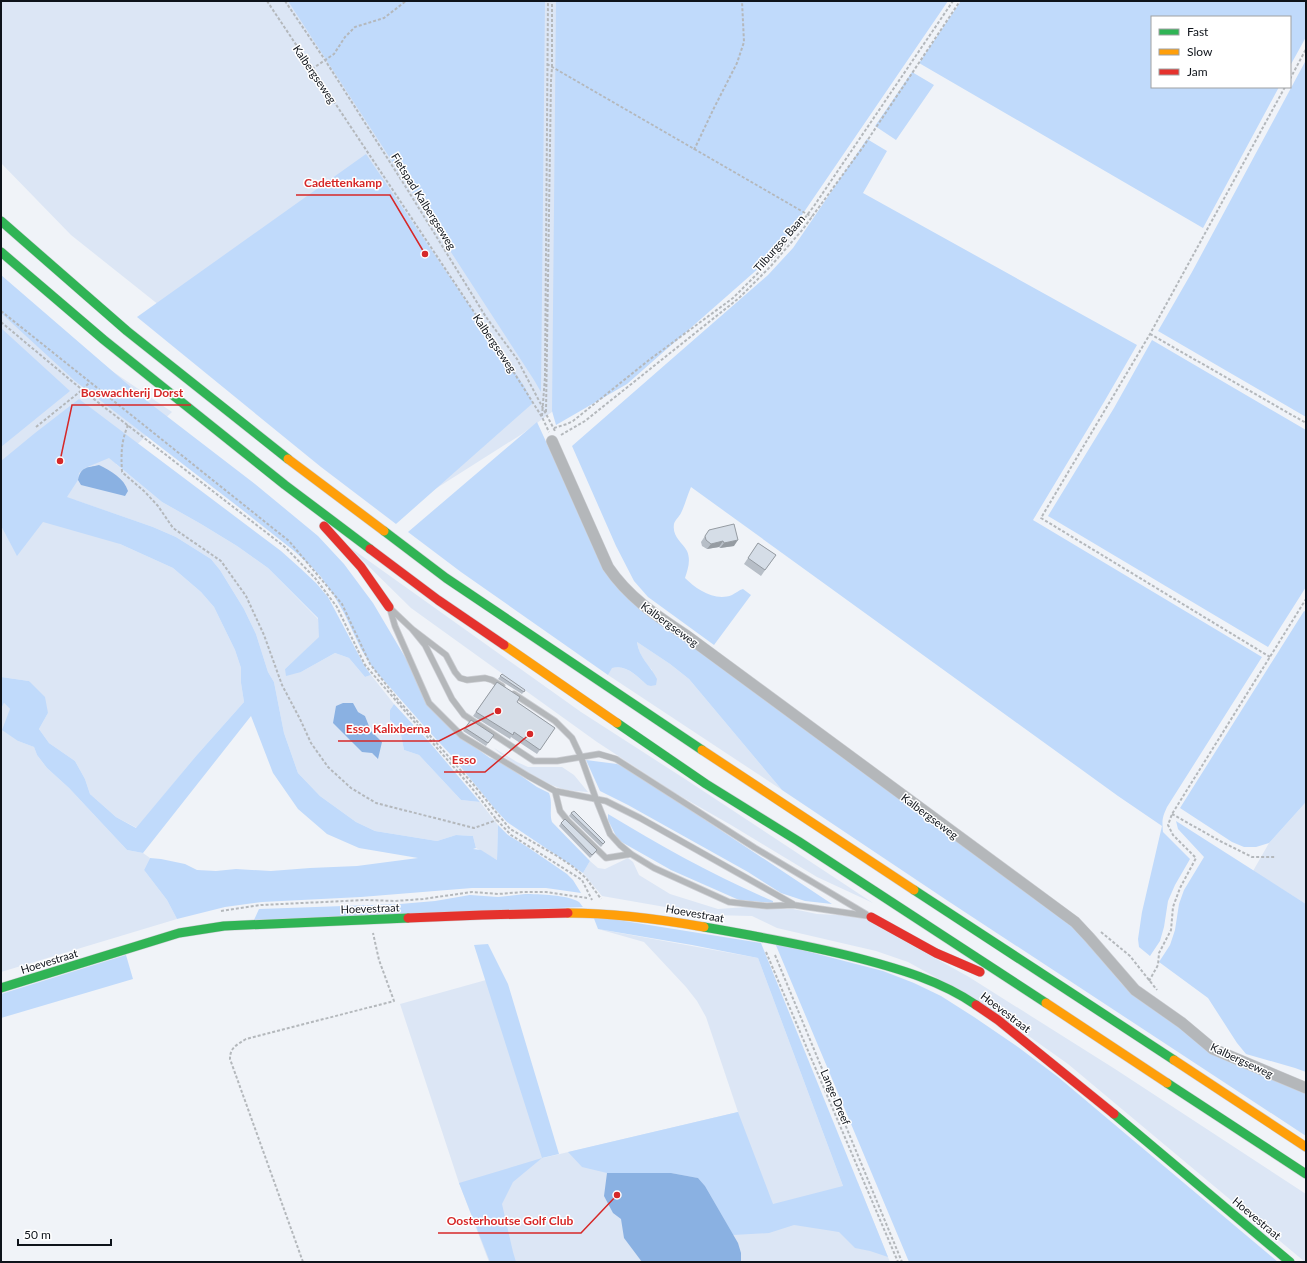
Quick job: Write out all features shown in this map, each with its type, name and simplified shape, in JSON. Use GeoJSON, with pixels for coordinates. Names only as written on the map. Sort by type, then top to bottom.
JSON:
{"type":"FeatureCollection","features":[{"type":"Feature","properties":{"kind":"main road"},"geometry":{"type":"LineString","coordinates":[[1,221],[152,351],[296,465],[446,578],[728,767],[1306,1147]]}},
{"type":"Feature","properties":{"kind":"main road"},"geometry":{"type":"LineString","coordinates":[[1,252],[104,340],[285,485],[438,600],[700,780],[798,841],[1306,1174]]}},
{"type":"Feature","properties":{"kind":"main road"},"geometry":{"type":"LineString","coordinates":[[285,485],[361,567],[389,607]]}},
{"type":"Feature","properties":{"kind":"main road","name":"Hoevestraat"},"geometry":{"type":"LineString","coordinates":[[1,988],[179,933],[224,926],[482,915],[595,913],[672,921],[818,948],[877,963],[934,982],[966,998],[998,1020],[1290,1262]]}},
{"type":"Feature","properties":{"kind":"main road"},"geometry":{"type":"LineString","coordinates":[[871,917],[936,953],[1032,994]]}},
{"type":"Feature","properties":{"kind":"street","name":"Kalbergseweg"},"geometry":{"type":"LineString","coordinates":[[555,439],[608,567],[617,580],[644,607],[687,636],[1074,922],[1135,990],[1182,1023],[1213,1049],[1306,1088]]}},
{"type":"Feature","properties":{"kind":"lane"},"geometry":{"type":"LineString","coordinates":[[389,607],[412,629],[446,655],[460,678],[467,680],[485,678],[492,680],[504,688]]}},
{"type":"Feature","properties":{"kind":"lane"},"geometry":{"type":"LineString","coordinates":[[389,607],[429,703],[462,736],[555,791],[606,801],[640,818],[794,905]]}},
{"type":"Feature","properties":{"kind":"lane"},"geometry":{"type":"LineString","coordinates":[[412,629],[425,645],[452,699],[464,715],[534,761],[557,761],[598,754],[616,759],[755,848],[871,917]]}},
{"type":"Feature","properties":{"kind":"lane"},"geometry":{"type":"LineString","coordinates":[[511,692],[555,721],[572,738],[581,757],[610,834],[630,854],[667,874],[729,902],[767,906],[794,905],[871,917]]}},
{"type":"Feature","properties":{"kind":"lane"},"geometry":{"type":"LineString","coordinates":[[555,791],[560,811],[568,821],[606,858],[630,854]]}},
{"type":"Feature","properties":{"kind":"path","name":"Kalbergseweg"},"geometry":{"type":"LineString","coordinates":[[267,1],[506,360],[555,439]]}},
{"type":"Feature","properties":{"kind":"path","name":"Fietspad Kalbergseweg"},"geometry":{"type":"LineString","coordinates":[[284,1],[325,60],[486,317],[517,359],[546,412]]}},
{"type":"Feature","properties":{"kind":"path"},"geometry":{"type":"LineString","coordinates":[[312,69],[334,54],[345,37],[355,27],[384,18],[406,1]]}},
{"type":"Feature","properties":{"kind":"path"},"geometry":{"type":"LineString","coordinates":[[542,417],[545,377],[548,1]]}},
{"type":"Feature","properties":{"kind":"path"},"geometry":{"type":"LineString","coordinates":[[552,1],[546,412],[554,428],[555,439]]}},
{"type":"Feature","properties":{"kind":"path"},"geometry":{"type":"LineString","coordinates":[[694,150],[737,63],[744,42],[742,1]]}},
{"type":"Feature","properties":{"kind":"path","name":"Tilburgse Baan"},"geometry":{"type":"LineString","coordinates":[[554,428],[567,424],[573,420],[649,360],[733,298],[779,252],[807,214],[953,1]]}},
{"type":"Feature","properties":{"kind":"path","name":"Tilburgse Baan"},"geometry":{"type":"LineString","coordinates":[[555,439],[585,421],[739,298],[770,267],[812,217],[863,147],[960,1]]}},
{"type":"Feature","properties":{"kind":"path"},"geometry":{"type":"LineString","coordinates":[[1291,77],[1306,50]]}},
{"type":"Feature","properties":{"kind":"path"},"geometry":{"type":"LineString","coordinates":[[547,64],[812,217]]}},
{"type":"Feature","properties":{"kind":"path"},"geometry":{"type":"LineString","coordinates":[[1270,657],[1041,518],[1150,334],[1284,88]]}},
{"type":"Feature","properties":{"kind":"path"},"geometry":{"type":"LineString","coordinates":[[1,311],[289,541],[342,604],[370,664],[399,701],[473,784],[510,829],[572,866],[586,878],[602,900]]}},
{"type":"Feature","properties":{"kind":"path"},"geometry":{"type":"LineString","coordinates":[[1,322],[82,390],[285,547],[315,578],[338,607],[365,665],[511,835],[582,880],[592,899],[595,913]]}},
{"type":"Feature","properties":{"kind":"path"},"geometry":{"type":"LineString","coordinates":[[1150,334],[1306,423]]}},
{"type":"Feature","properties":{"kind":"path"},"geometry":{"type":"LineString","coordinates":[[36,427],[90,382]]}},
{"type":"Feature","properties":{"kind":"path"},"geometry":{"type":"LineString","coordinates":[[128,425],[122,440],[122,472],[145,492],[158,506],[173,528],[221,561],[246,596],[264,635],[282,685],[311,743],[328,767],[351,788],[376,803],[474,828],[497,820]]}},
{"type":"Feature","properties":{"kind":"path"},"geometry":{"type":"LineString","coordinates":[[1149,981],[1158,965],[1158,953],[1170,930],[1172,907],[1196,858],[1173,835],[1168,825],[1172,814],[1306,599]]}},
{"type":"Feature","properties":{"kind":"path"},"geometry":{"type":"LineString","coordinates":[[1172,814],[1252,857],[1275,857]]}},
{"type":"Feature","properties":{"kind":"path"},"geometry":{"type":"LineString","coordinates":[[302,1262],[230,1059],[230,1052],[235,1046],[246,1039],[394,1001],[380,960],[370,920]]}},
{"type":"Feature","properties":{"kind":"path"},"geometry":{"type":"LineString","coordinates":[[1096,928],[1130,956],[1159,992]]}},
{"type":"Feature","properties":{"kind":"path","name":"Lange Dreef"},"geometry":{"type":"LineString","coordinates":[[765,938],[765,950],[778,982],[898,1262]]}},
{"type":"Feature","properties":{"kind":"path","name":"Lange Dreef"},"geometry":{"type":"LineString","coordinates":[[765,938],[902,1262]]}},
{"type":"Feature","properties":{"kind":"shaded area"},"geometry":{"type":"Polygon","coordinates":[[[1,1],[934,1],[742,272],[522,434],[410,505],[71,235],[1,163],[1,1]]]}},
{"type":"Feature","properties":{"kind":"shaded area"},"geometry":{"type":"Polygon","coordinates":[[[288,1],[545,1],[541,392],[534,380],[288,1]]]}},
{"type":"Feature","properties":{"kind":"shaded area"},"geometry":{"type":"Polygon","coordinates":[[[556,1],[948,1],[784,241],[760,267],[627,384],[556,425],[552,411],[556,1]]]}},
{"type":"Feature","properties":{"kind":"shaded area"},"geometry":{"type":"Polygon","coordinates":[[[961,1],[1306,1],[1306,37],[1291,64],[1291,16],[1151,16],[1151,88],[1278,88],[1203,228],[919,63],[961,1]]]}},
{"type":"Feature","properties":{"kind":"shaded area"},"geometry":{"type":"Polygon","coordinates":[[[1306,60],[1306,417],[1158,331],[1192,272],[1306,60]]]}},
{"type":"Feature","properties":{"kind":"shaded area"},"geometry":{"type":"Polygon","coordinates":[[[912,72],[934,85],[896,140],[875,126],[912,72]]]}},
{"type":"Feature","properties":{"kind":"shaded area"},"geometry":{"type":"Polygon","coordinates":[[[867,139],[887,151],[863,193],[1137,345],[1033,520],[1262,657],[1164,814],[1163,832],[1190,859],[1175,885],[1168,901],[1160,941],[1150,956],[1139,947],[1138,939],[1142,912],[1162,826],[1118,796],[691,487],[682,510],[674,524],[674,532],[687,551],[689,558],[685,578],[700,590],[713,596],[726,597],[743,589],[751,595],[714,645],[648,597],[634,581],[616,546],[572,446],[768,275],[793,248],[867,139]]]}},
{"type":"Feature","properties":{"kind":"shaded area"},"geometry":{"type":"Polygon","coordinates":[[[366,154],[524,386],[533,403],[396,524],[321,467],[137,317],[366,154]]]}},
{"type":"Feature","properties":{"kind":"shaded area"},"geometry":{"type":"Polygon","coordinates":[[[1,275],[147,401],[255,484],[318,536],[344,564],[373,603],[434,706],[447,725],[456,734],[490,758],[501,762],[537,787],[549,793],[551,800],[552,822],[590,861],[583,873],[507,822],[495,809],[450,754],[373,668],[361,649],[333,594],[311,566],[245,512],[75,381],[1,313],[1,275]]]}},
{"type":"Feature","properties":{"kind":"shaded area"},"geometry":{"type":"Polygon","coordinates":[[[1,280],[112,371],[172,412],[116,464],[162,502],[237,546],[268,568],[318,619],[320,637],[285,669],[301,672],[335,653],[349,658],[365,677],[371,675],[394,704],[390,710],[390,720],[400,730],[404,750],[419,755],[461,800],[480,802],[498,825],[497,860],[476,848],[473,836],[456,835],[437,841],[375,831],[356,822],[320,796],[298,773],[284,733],[274,682],[268,672],[256,634],[244,609],[220,570],[211,559],[176,537],[153,527],[75,500],[120,544],[173,568],[201,592],[214,607],[235,650],[241,668],[241,683],[244,702],[196,756],[137,828],[116,817],[90,794],[85,779],[75,761],[49,743],[39,729],[48,713],[29,681],[1,677],[1,526],[17,555],[1,509],[1,280]],[[358,712],[372,753],[377,759],[381,742],[371,731],[365,716],[358,712]]]}},
{"type":"Feature","properties":{"kind":"shaded area"},"geometry":{"type":"Polygon","coordinates":[[[1,328],[70,391],[1,447],[1,328]]]}},
{"type":"Feature","properties":{"kind":"shaded area"},"geometry":{"type":"Polygon","coordinates":[[[1152,340],[1306,430],[1306,587],[1268,647],[1048,516],[1114,408],[1152,340]]]}},
{"type":"Feature","properties":{"kind":"shaded area"},"geometry":{"type":"Polygon","coordinates":[[[79,399],[281,551],[316,583],[328,597],[364,665],[371,675],[365,677],[349,658],[335,653],[301,672],[286,676],[285,669],[319,637],[318,618],[268,568],[237,546],[162,502],[109,458],[85,468],[79,473],[78,480],[67,497],[153,527],[176,537],[211,559],[220,570],[244,609],[256,634],[268,672],[274,682],[284,733],[298,773],[320,796],[356,822],[375,831],[437,841],[456,835],[473,836],[476,848],[473,849],[481,850],[497,860],[498,825],[508,835],[567,874],[573,880],[581,893],[546,888],[472,888],[361,897],[262,902],[225,907],[177,919],[167,900],[144,870],[150,858],[185,864],[197,870],[216,871],[236,869],[271,871],[357,866],[418,858],[359,848],[327,834],[298,809],[273,773],[251,716],[143,853],[127,850],[69,788],[47,768],[37,755],[34,747],[18,741],[2,730],[10,709],[4,703],[1,709],[1,677],[29,681],[45,697],[48,713],[39,729],[49,743],[75,761],[85,779],[90,794],[116,817],[136,828],[196,756],[244,702],[241,683],[241,668],[235,650],[214,607],[201,592],[173,568],[120,544],[43,522],[17,556],[1,526],[1,461],[79,399]]]}},
{"type":"Feature","properties":{"kind":"shaded area"},"geometry":{"type":"Polygon","coordinates":[[[537,422],[605,570],[1073,926],[1122,984],[1139,998],[1257,1072],[1306,1094],[1306,1136],[782,790],[689,679],[670,664],[637,642],[642,657],[657,679],[656,685],[647,685],[627,669],[617,667],[612,668],[608,675],[461,572],[408,532],[537,422]]]}},
{"type":"Feature","properties":{"kind":"shaded area"},"geometry":{"type":"Polygon","coordinates":[[[99,465],[112,472],[123,482],[128,491],[125,496],[81,485],[78,480],[81,472],[85,468],[99,465]]]}},
{"type":"Feature","properties":{"kind":"shaded area"},"geometry":{"type":"Polygon","coordinates":[[[348,546],[581,712],[873,903],[817,877],[675,793],[597,742],[411,608],[348,546]]]}},
{"type":"Feature","properties":{"kind":"shaded area"},"geometry":{"type":"Polygon","coordinates":[[[1304,611],[1306,612],[1306,802],[1269,843],[1256,847],[1244,847],[1232,842],[1180,808],[1304,611]]]}},
{"type":"Feature","properties":{"kind":"shaded area"},"geometry":{"type":"Polygon","coordinates":[[[637,642],[670,664],[689,679],[782,790],[608,675],[611,668],[616,667],[626,669],[647,685],[652,670],[642,657],[637,642]]]}},
{"type":"Feature","properties":{"kind":"shaded area"},"geometry":{"type":"Polygon","coordinates":[[[4,703],[10,709],[18,741],[34,747],[37,755],[47,768],[69,788],[127,850],[143,853],[150,858],[144,870],[167,900],[177,919],[1,972],[1,709],[4,703]]]}},
{"type":"Feature","properties":{"kind":"shaded area"},"geometry":{"type":"Polygon","coordinates":[[[343,703],[353,703],[358,712],[365,716],[371,731],[382,742],[378,759],[372,753],[362,752],[333,723],[336,706],[343,703]]]}},
{"type":"Feature","properties":{"kind":"shaded area"},"geometry":{"type":"Polygon","coordinates":[[[394,704],[431,744],[480,802],[461,800],[419,755],[404,750],[400,730],[390,720],[390,710],[394,704]]]}},
{"type":"Feature","properties":{"kind":"shaded area"},"geometry":{"type":"Polygon","coordinates":[[[494,748],[528,767],[562,767],[574,775],[588,792],[563,789],[537,778],[517,766],[494,748]]]}},
{"type":"Feature","properties":{"kind":"shaded area"},"geometry":{"type":"Polygon","coordinates":[[[586,760],[617,764],[630,770],[832,904],[805,901],[781,893],[748,872],[600,791],[586,760]]]}},
{"type":"Feature","properties":{"kind":"shaded area"},"geometry":{"type":"Polygon","coordinates":[[[1306,802],[1306,904],[1253,871],[1269,843],[1306,802]]]}},
{"type":"Feature","properties":{"kind":"shaded area"},"geometry":{"type":"Polygon","coordinates":[[[608,814],[648,838],[731,882],[773,901],[773,903],[739,900],[671,870],[618,840],[608,820],[608,814]]]}},
{"type":"Feature","properties":{"kind":"shaded area"},"geometry":{"type":"Polygon","coordinates":[[[1176,821],[1306,904],[1306,1072],[1246,1054],[1237,1043],[1208,998],[1159,962],[1170,945],[1175,930],[1179,904],[1184,890],[1204,857],[1178,829],[1176,821]]]}},
{"type":"Feature","properties":{"kind":"shaded area"},"geometry":{"type":"Polygon","coordinates":[[[628,858],[633,862],[639,875],[670,894],[718,909],[747,907],[793,909],[817,914],[859,916],[969,977],[1115,1069],[1306,1194],[1306,1262],[1068,1064],[1030,1037],[937,978],[908,962],[876,951],[777,928],[752,916],[711,915],[602,896],[583,873],[590,861],[598,868],[605,869],[628,858]]]}},
{"type":"Feature","properties":{"kind":"shaded area"},"geometry":{"type":"Polygon","coordinates":[[[525,894],[553,895],[568,898],[579,902],[583,907],[254,920],[259,909],[400,904],[435,901],[470,895],[498,897],[525,894]]]}},
{"type":"Feature","properties":{"kind":"shaded area"},"geometry":{"type":"Polygon","coordinates":[[[593,916],[761,943],[888,1257],[855,1248],[839,1232],[794,1225],[769,1233],[733,1235],[705,1186],[698,1178],[671,1173],[607,1173],[582,1167],[568,1152],[738,1112],[773,1204],[843,1186],[758,958],[598,929],[593,916]]]}},
{"type":"Feature","properties":{"kind":"shaded area"},"geometry":{"type":"Polygon","coordinates":[[[598,929],[758,958],[843,1186],[858,1183],[890,1262],[489,1262],[459,1183],[400,1004],[486,980],[543,1158],[738,1112],[706,1017],[697,1001],[644,942],[598,929]]]}},
{"type":"Feature","properties":{"kind":"shaded area"},"geometry":{"type":"Polygon","coordinates":[[[775,943],[883,971],[914,983],[941,996],[1018,1047],[1058,1077],[1278,1262],[909,1262],[775,943]]]}},
{"type":"Feature","properties":{"kind":"shaded area"},"geometry":{"type":"Polygon","coordinates":[[[488,944],[508,984],[559,1154],[542,1158],[474,945],[488,944]]]}},
{"type":"Feature","properties":{"kind":"shaded area"},"geometry":{"type":"Polygon","coordinates":[[[126,955],[133,979],[1,1018],[1,994],[126,955]]]}},
{"type":"Feature","properties":{"kind":"shaded area"},"geometry":{"type":"Polygon","coordinates":[[[542,1158],[513,1182],[502,1204],[516,1262],[490,1262],[459,1183],[542,1158]]]}},
{"type":"Feature","properties":{"kind":"shaded area"},"geometry":{"type":"Polygon","coordinates":[[[607,1173],[671,1173],[698,1178],[705,1186],[738,1243],[741,1253],[741,1262],[642,1262],[624,1238],[621,1219],[613,1213],[604,1196],[607,1173]]]}},
{"type":"Feature","properties":{"kind":"building"},"geometry":{"type":"Polygon","coordinates":[[[734,524],[738,540],[724,543],[723,541],[711,544],[706,540],[705,536],[709,530],[734,524]]]}},
{"type":"Feature","properties":{"kind":"building"},"geometry":{"type":"Polygon","coordinates":[[[758,543],[776,555],[765,570],[748,558],[758,543]]]}},
{"type":"Feature","properties":{"kind":"building"},"geometry":{"type":"Polygon","coordinates":[[[502,674],[525,690],[524,692],[500,676],[502,674]]]}},
{"type":"Feature","properties":{"kind":"building"},"geometry":{"type":"Polygon","coordinates":[[[497,682],[520,697],[517,702],[555,728],[540,750],[514,732],[513,735],[476,712],[497,682]]]}},
{"type":"Feature","properties":{"kind":"building"},"geometry":{"type":"Polygon","coordinates":[[[471,720],[494,735],[488,743],[465,728],[471,720]]]}},
{"type":"Feature","properties":{"kind":"building"},"geometry":{"type":"Polygon","coordinates":[[[574,811],[605,842],[603,844],[571,813],[574,811]]]}},
{"type":"Feature","properties":{"kind":"building"},"geometry":{"type":"Polygon","coordinates":[[[565,819],[597,850],[592,855],[561,823],[565,819]]]}},
{"type":"Feature","properties":{"kind":"traffic: fast"},"geometry":{"type":"LineString","coordinates":[[1,221],[127,331],[288,459]]}},
{"type":"Feature","properties":{"kind":"traffic: fast"},"geometry":{"type":"LineString","coordinates":[[1,252],[104,340],[285,485],[370,549]]}},
{"type":"Feature","properties":{"kind":"traffic: fast"},"geometry":{"type":"LineString","coordinates":[[384,531],[446,578],[702,750]]}},
{"type":"Feature","properties":{"kind":"traffic: fast"},"geometry":{"type":"LineString","coordinates":[[617,723],[706,784],[798,841],[1046,1003]]}},
{"type":"Feature","properties":{"kind":"traffic: fast"},"geometry":{"type":"LineString","coordinates":[[914,890],[1174,1060]]}},
{"type":"Feature","properties":{"kind":"traffic: fast"},"geometry":{"type":"LineString","coordinates":[[1,988],[179,933],[224,926],[408,918]]}},
{"type":"Feature","properties":{"kind":"traffic: fast"},"geometry":{"type":"LineString","coordinates":[[704,927],[762,937],[858,958],[934,982],[976,1005]]}},
{"type":"Feature","properties":{"kind":"traffic: fast"},"geometry":{"type":"LineString","coordinates":[[1167,1083],[1306,1174]]}},
{"type":"Feature","properties":{"kind":"traffic: fast"},"geometry":{"type":"LineString","coordinates":[[1114,1114],[1290,1262]]}},
{"type":"Feature","properties":{"kind":"traffic: slow"},"geometry":{"type":"LineString","coordinates":[[288,459],[384,531]]}},
{"type":"Feature","properties":{"kind":"traffic: slow"},"geometry":{"type":"LineString","coordinates":[[504,645],[617,723]]}},
{"type":"Feature","properties":{"kind":"traffic: slow"},"geometry":{"type":"LineString","coordinates":[[702,750],[914,890]]}},
{"type":"Feature","properties":{"kind":"traffic: slow"},"geometry":{"type":"LineString","coordinates":[[568,913],[636,917],[704,927]]}},
{"type":"Feature","properties":{"kind":"traffic: slow"},"geometry":{"type":"LineString","coordinates":[[1046,1003],[1167,1083]]}},
{"type":"Feature","properties":{"kind":"traffic: slow"},"geometry":{"type":"LineString","coordinates":[[1174,1060],[1306,1147]]}},
{"type":"Feature","properties":{"kind":"traffic: jam"},"geometry":{"type":"LineString","coordinates":[[324,526],[361,567],[389,607]]}},
{"type":"Feature","properties":{"kind":"traffic: jam"},"geometry":{"type":"LineString","coordinates":[[370,549],[438,600],[504,645]]}},
{"type":"Feature","properties":{"kind":"traffic: jam"},"geometry":{"type":"LineString","coordinates":[[408,918],[568,913]]}},
{"type":"Feature","properties":{"kind":"traffic: jam"},"geometry":{"type":"LineString","coordinates":[[871,917],[936,953],[980,972]]}},
{"type":"Feature","properties":{"kind":"traffic: jam"},"geometry":{"type":"LineString","coordinates":[[976,1005],[998,1020],[1114,1114]]}},
{"type":"Feature","properties":{"kind":"place","name":"Cadettenkamp"},"geometry":{"type":"Point","coordinates":[425,254]}},
{"type":"Feature","properties":{"kind":"place","name":"Boswachterij Dorst"},"geometry":{"type":"Point","coordinates":[60,461]}},
{"type":"Feature","properties":{"kind":"place","name":"Esso Kalixberna"},"geometry":{"type":"Point","coordinates":[498,711]}},
{"type":"Feature","properties":{"kind":"place","name":"Esso"},"geometry":{"type":"Point","coordinates":[530,734]}},
{"type":"Feature","properties":{"kind":"place","name":"Oosterhoutse Golf Club"},"geometry":{"type":"Point","coordinates":[617,1195]}}]}
